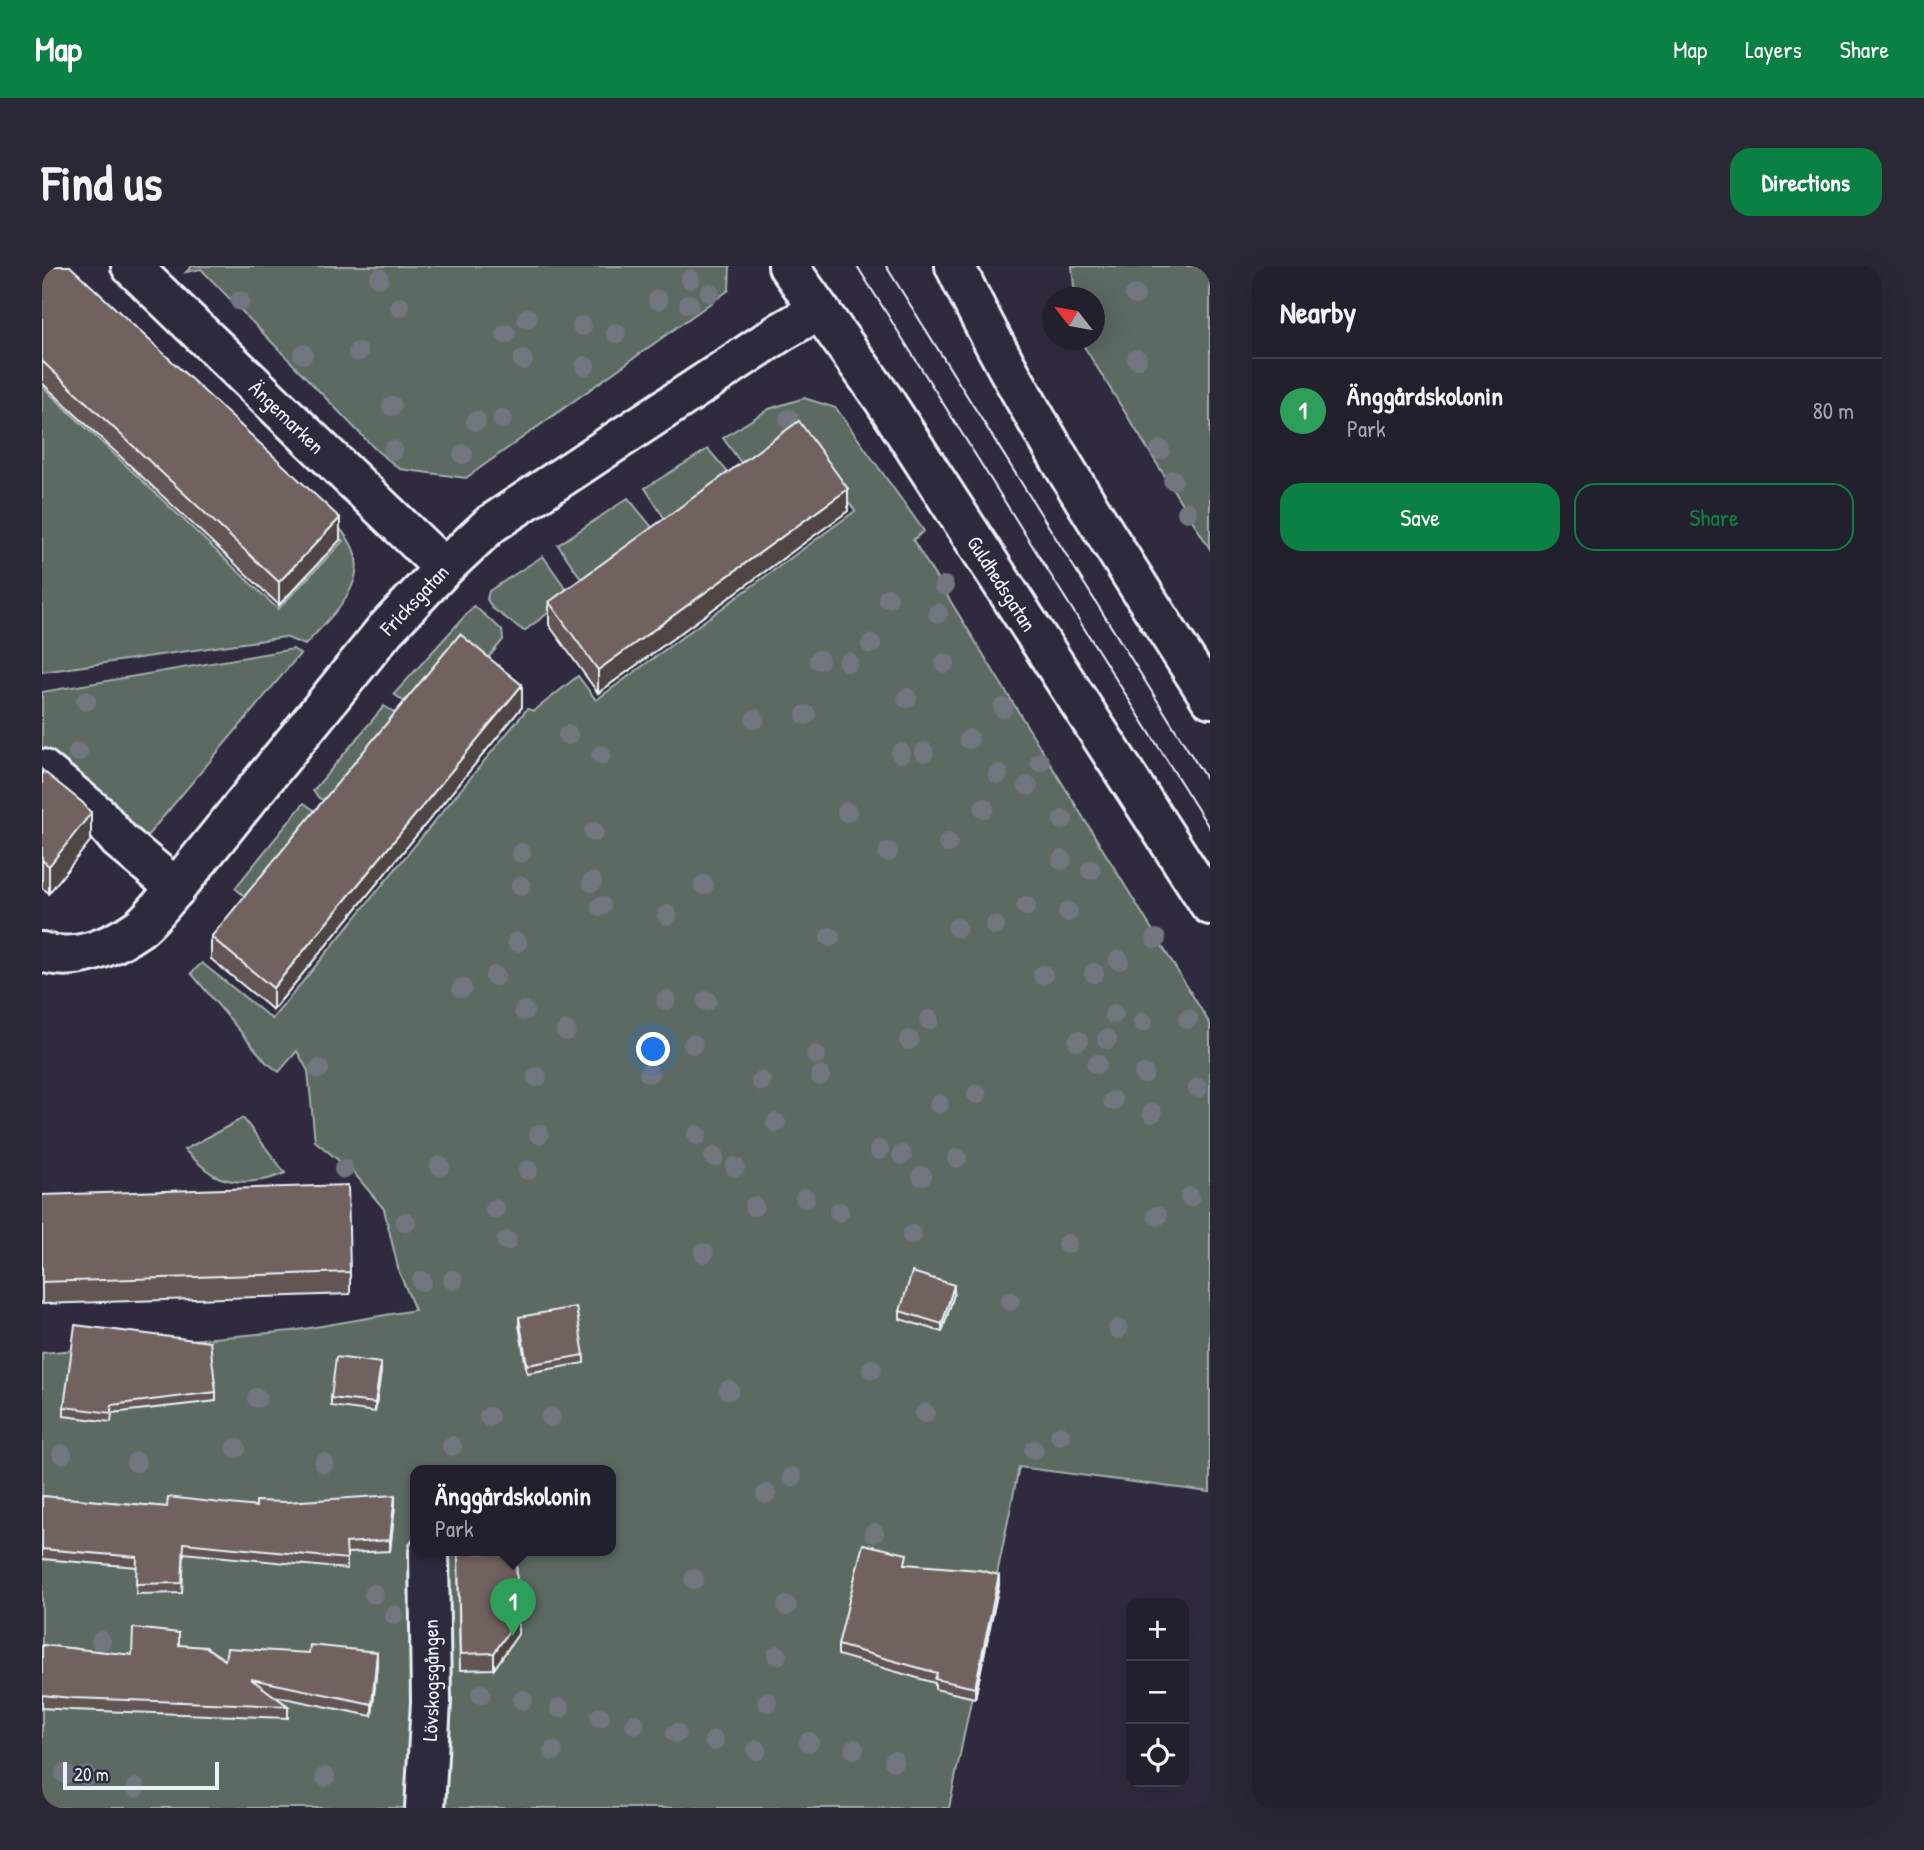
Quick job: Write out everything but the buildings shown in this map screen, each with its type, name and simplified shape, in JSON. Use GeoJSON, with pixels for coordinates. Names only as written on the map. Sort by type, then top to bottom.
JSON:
{"type":"FeatureCollection","features":[{"type":"Feature","properties":{"kind":"street","name":"Ängemarken"},"geometry":{"type":"LineString","coordinates":[[131,266],[444,568]]}},
{"type":"Feature","properties":{"kind":"street","name":"Guldhedsgatan"},"geometry":{"type":"LineString","coordinates":[[788,266],[884,400],[1210,905]]}},
{"type":"Feature","properties":{"kind":"street"},"geometry":{"type":"LineString","coordinates":[[955,266],[984,327],[1093,515],[1210,698]]}},
{"type":"Feature","properties":{"kind":"street","name":"Fricksgatan"},"geometry":{"type":"LineString","coordinates":[[59,954],[109,946],[140,927],[176,888],[385,630],[444,568],[491,524],[780,332],[819,310]]}},
{"type":"Feature","properties":{"kind":"street"},"geometry":{"type":"LineString","coordinates":[[42,769],[98,815],[119,840],[176,888]]}},
{"type":"Feature","properties":{"kind":"street","name":"Lövskogsgången"},"geometry":{"type":"LineString","coordinates":[[425,1808],[432,1702],[429,1556]]}},
{"type":"Feature","properties":{"kind":"green space"},"geometry":{"type":"Polygon","coordinates":[[[192,266],[730,266],[729,290],[466,478],[400,469],[376,450],[201,269],[186,272],[192,266]]]}},
{"type":"Feature","properties":{"kind":"green space"},"geometry":{"type":"Polygon","coordinates":[[[1072,266],[1210,266],[1210,549],[1086,350],[1105,350],[1105,287],[1074,287],[1072,266]]]}},
{"type":"Feature","properties":{"kind":"green space"},"geometry":{"type":"Polygon","coordinates":[[[42,386],[278,609],[343,541],[328,525],[331,520],[347,538],[355,554],[356,570],[344,601],[305,645],[285,637],[42,672],[42,386]]]}},
{"type":"Feature","properties":{"kind":"green space"},"geometry":{"type":"Polygon","coordinates":[[[804,398],[836,408],[924,531],[913,540],[1210,1024],[1210,1492],[1019,1467],[949,1808],[42,1808],[42,1353],[292,1331],[415,1310],[399,1272],[384,1209],[354,1173],[315,1141],[308,1071],[297,1051],[279,1072],[266,1062],[191,973],[202,963],[272,1019],[527,709],[534,711],[578,676],[596,700],[855,511],[802,438],[749,474],[723,438],[769,409],[804,398]]]}},
{"type":"Feature","properties":{"kind":"green space"},"geometry":{"type":"Polygon","coordinates":[[[708,449],[738,484],[672,530],[645,488],[708,449]]]}},
{"type":"Feature","properties":{"kind":"green space"},"geometry":{"type":"Polygon","coordinates":[[[628,498],[661,538],[589,590],[558,545],[628,498]]]}},
{"type":"Feature","properties":{"kind":"green space"},"geometry":{"type":"Polygon","coordinates":[[[543,556],[571,596],[524,631],[492,608],[487,599],[489,591],[543,556]]]}},
{"type":"Feature","properties":{"kind":"green space"},"geometry":{"type":"Polygon","coordinates":[[[474,606],[502,630],[503,640],[479,669],[414,709],[394,694],[474,606]]]}},
{"type":"Feature","properties":{"kind":"green space"},"geometry":{"type":"Polygon","coordinates":[[[293,649],[300,654],[142,842],[42,756],[42,692],[293,649]]]}},
{"type":"Feature","properties":{"kind":"green space"},"geometry":{"type":"Polygon","coordinates":[[[384,706],[405,719],[334,806],[319,798],[313,791],[384,706]]]}},
{"type":"Feature","properties":{"kind":"green space"},"geometry":{"type":"Polygon","coordinates":[[[304,803],[325,818],[254,904],[235,888],[304,803]]]}},
{"type":"Feature","properties":{"kind":"green space"},"geometry":{"type":"Polygon","coordinates":[[[243,1118],[285,1173],[269,1179],[231,1181],[210,1173],[184,1150],[243,1118]]]}},
{"type":"Feature","properties":{"kind":"tram line"},"geometry":{"type":"LineString","coordinates":[[857,266],[1210,829]]}},
{"type":"Feature","properties":{"kind":"tram line"},"geometry":{"type":"LineString","coordinates":[[886,266],[1210,785]]}},
{"type":"Feature","properties":{"kind":"place","name":"Änggårdskolonin"},"geometry":{"type":"Point","coordinates":[513,1636]}}]}
